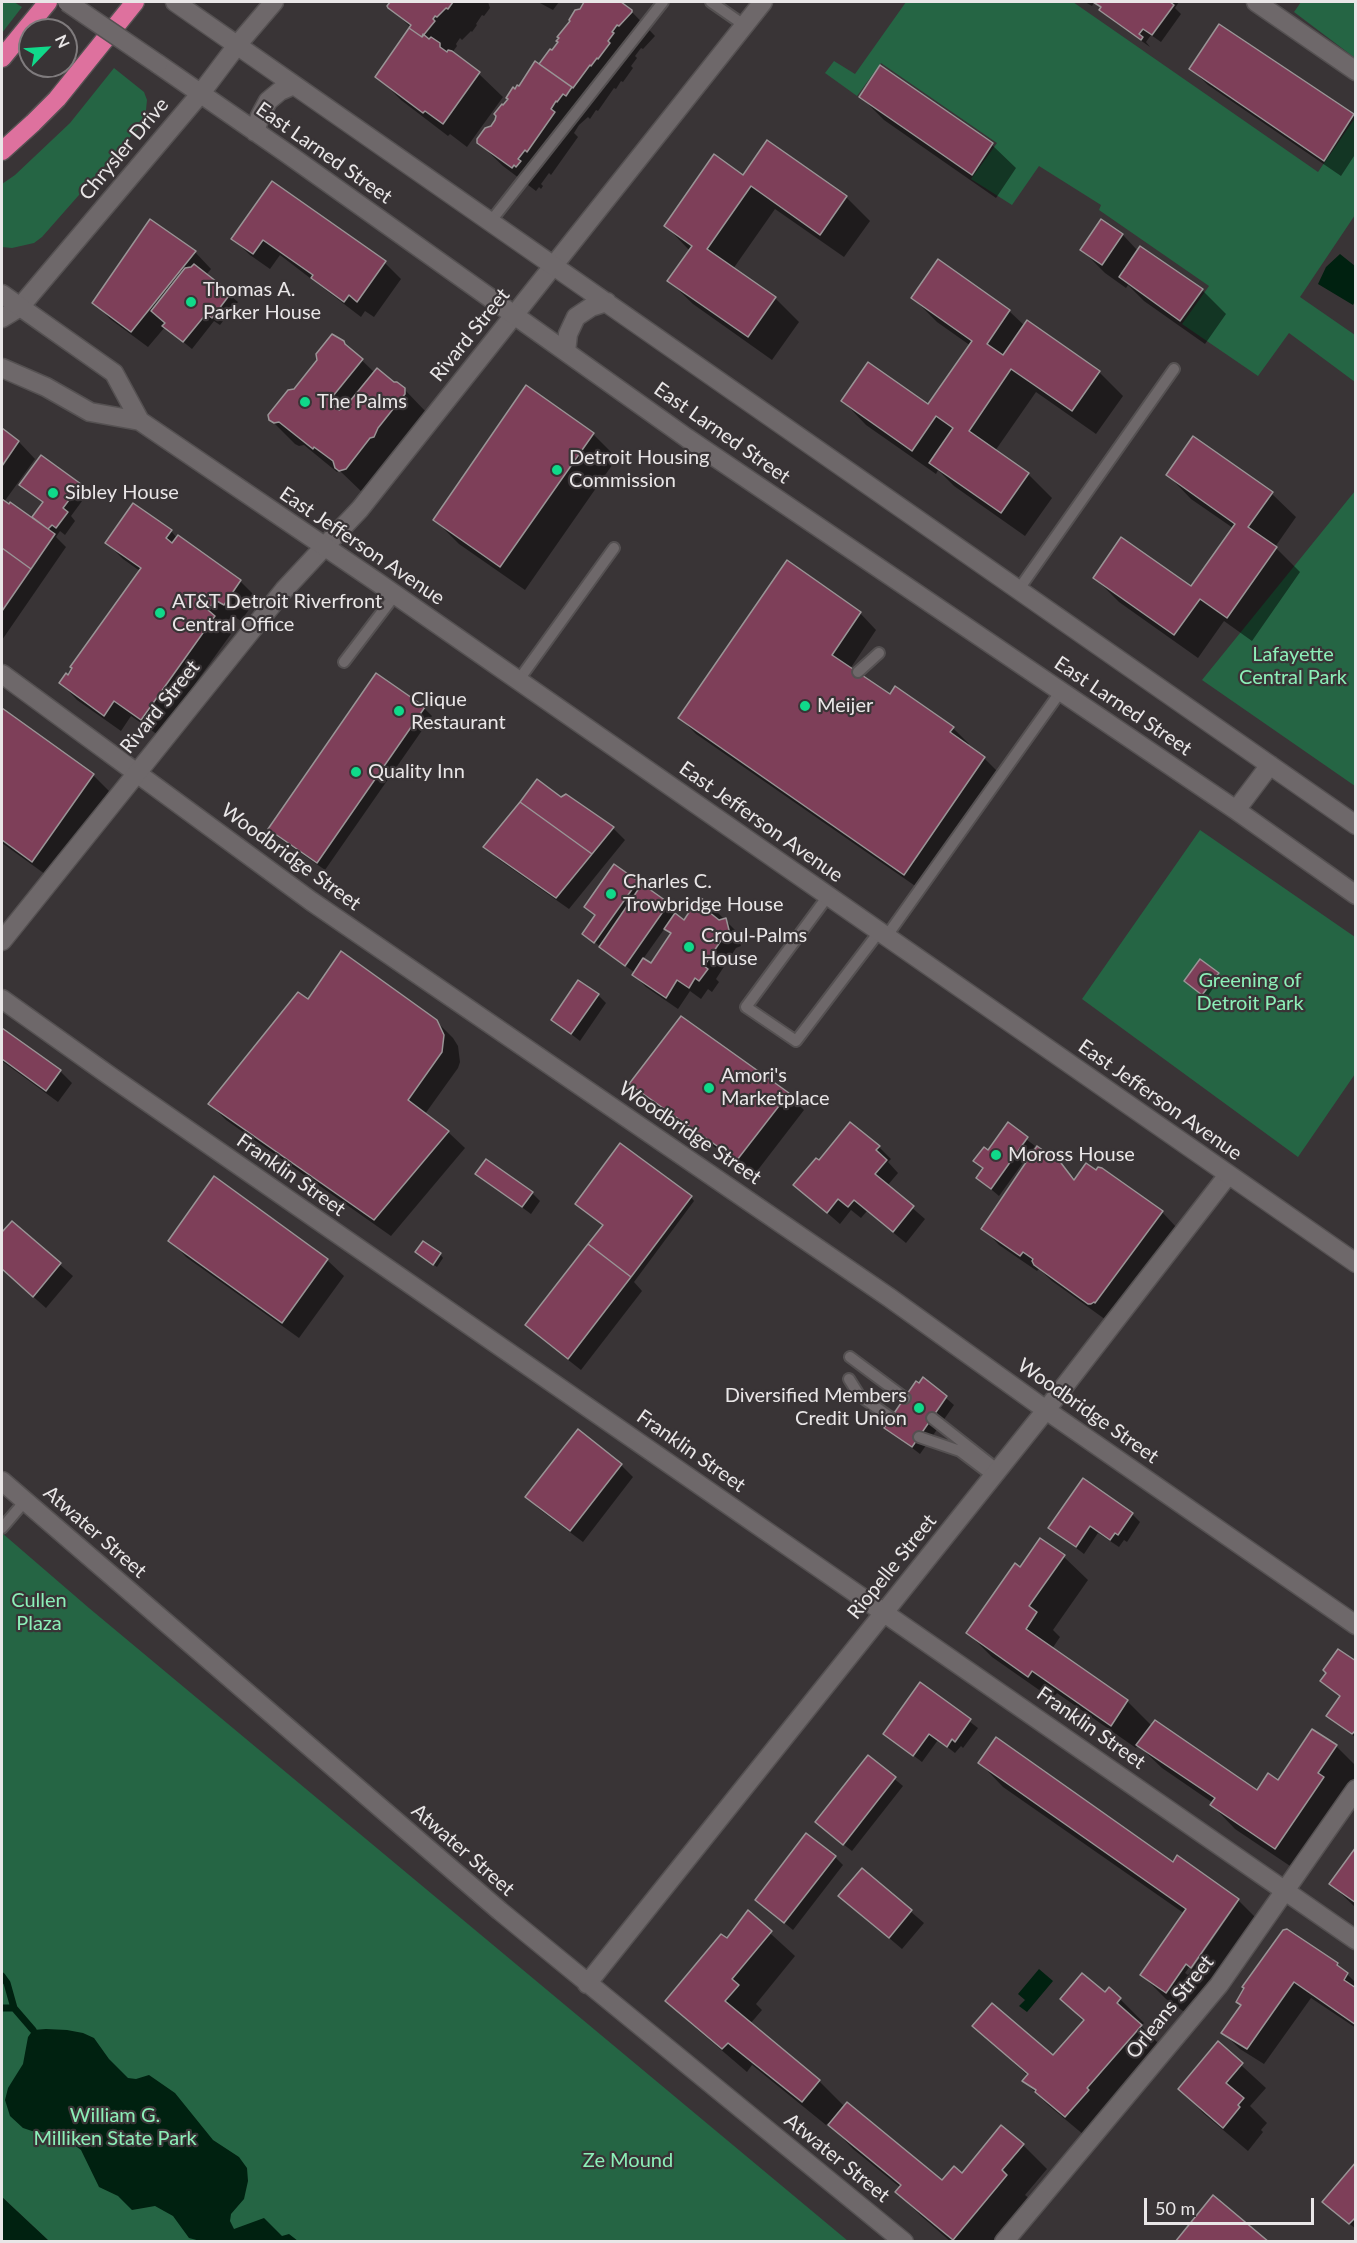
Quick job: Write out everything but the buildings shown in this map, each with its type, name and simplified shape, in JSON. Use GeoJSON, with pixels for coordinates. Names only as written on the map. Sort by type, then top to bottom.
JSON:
{"type":"FeatureCollection","features":[{"type":"Feature","properties":{"kind":"highway"},"geometry":{"type":"LineString","coordinates":[[2,58],[48,2]]}},
{"type":"Feature","properties":{"kind":"highway"},"geometry":{"type":"LineString","coordinates":[[2,151],[57,99],[135,2]]}},
{"type":"Feature","properties":{"kind":"street","name":"East Larned Street"},"geometry":{"type":"LineString","coordinates":[[67,2],[201,93],[687,438],[1236,810],[1356,895]]}},
{"type":"Feature","properties":{"kind":"street","name":"East Larned Street"},"geometry":{"type":"LineString","coordinates":[[175,2],[1356,825]]}},
{"type":"Feature","properties":{"kind":"street","name":"Chrysler Drive"},"geometry":{"type":"LineString","coordinates":[[2,318],[20,307],[201,93],[238,44],[274,2]]}},
{"type":"Feature","properties":{"kind":"street","name":"Rivard Street"},"geometry":{"type":"LineString","coordinates":[[2,941],[284,590],[360,509],[763,2]]}},
{"type":"Feature","properties":{"kind":"street"},"geometry":{"type":"LineString","coordinates":[[1256,2],[1356,71]]}},
{"type":"Feature","properties":{"kind":"street"},"geometry":{"type":"LineString","coordinates":[[255,132],[268,101],[280,91],[294,85]]}},
{"type":"Feature","properties":{"kind":"street","name":"East Jefferson Avenue"},"geometry":{"type":"LineString","coordinates":[[2,294],[114,373],[140,421]]}},
{"type":"Feature","properties":{"kind":"street"},"geometry":{"type":"LineString","coordinates":[[566,352],[568,334],[576,317],[591,307],[608,302]]}},
{"type":"Feature","properties":{"kind":"street","name":"East Jefferson Avenue"},"geometry":{"type":"LineString","coordinates":[[2,368],[46,387],[90,412],[140,421],[325,546],[1356,1263]]}},
{"type":"Feature","properties":{"kind":"street","name":"Woodbridge Street"},"geometry":{"type":"LineString","coordinates":[[2,674],[311,901],[890,1298],[1046,1410],[1356,1625]]}},
{"type":"Feature","properties":{"kind":"street"},"geometry":{"type":"LineString","coordinates":[[1236,810],[1270,765]]}},
{"type":"Feature","properties":{"kind":"street","name":"Franklin Street"},"geometry":{"type":"LineString","coordinates":[[2,999],[110,1077],[1356,1940]]}},
{"type":"Feature","properties":{"kind":"street","name":"Riopelle Street"},"geometry":{"type":"LineString","coordinates":[[587,1984],[1046,1410],[1228,1175]]}},
{"type":"Feature","properties":{"kind":"street","name":"Atwater Street"},"geometry":{"type":"LineString","coordinates":[[2,1481],[500,1911],[904,2241]]}},
{"type":"Feature","properties":{"kind":"street","name":"Orleans Street"},"geometry":{"type":"LineString","coordinates":[[1004,2241],[1219,1985],[1356,1789]]}},
{"type":"Feature","properties":{"kind":"lane"},"geometry":{"type":"LineString","coordinates":[[491,221],[663,2]]}},
{"type":"Feature","properties":{"kind":"lane"},"geometry":{"type":"LineString","coordinates":[[711,2],[744,25]]}},
{"type":"Feature","properties":{"kind":"lane"},"geometry":{"type":"LineString","coordinates":[[1019,589],[1174,369]]}},
{"type":"Feature","properties":{"kind":"lane"},"geometry":{"type":"LineString","coordinates":[[518,681],[614,548]]}},
{"type":"Feature","properties":{"kind":"lane"},"geometry":{"type":"LineString","coordinates":[[344,662],[395,595]]}},
{"type":"Feature","properties":{"kind":"lane"},"geometry":{"type":"LineString","coordinates":[[858,672],[879,653]]}},
{"type":"Feature","properties":{"kind":"lane"},"geometry":{"type":"LineString","coordinates":[[828,896],[746,1007],[796,1041],[882,934],[1061,691]]}},
{"type":"Feature","properties":{"kind":"lane"},"geometry":{"type":"LineString","coordinates":[[850,1357],[904,1398]]}},
{"type":"Feature","properties":{"kind":"lane"},"geometry":{"type":"LineString","coordinates":[[849,1379],[859,1395],[891,1418]]}},
{"type":"Feature","properties":{"kind":"lane"},"geometry":{"type":"LineString","coordinates":[[932,1418],[996,1473]]}},
{"type":"Feature","properties":{"kind":"lane"},"geometry":{"type":"LineString","coordinates":[[919,1437],[960,1451],[996,1473]]}},
{"type":"Feature","properties":{"kind":"lane"},"geometry":{"type":"LineString","coordinates":[[2,1528],[25,1500]]}},
{"type":"Feature","properties":{"kind":"green space"},"geometry":{"type":"Polygon","coordinates":[[[2,2],[14,2],[22,7],[2,33],[2,2]]]}},
{"type":"Feature","properties":{"kind":"green space"},"geometry":{"type":"Polygon","coordinates":[[[906,2],[1073,2],[1318,172],[1355,118],[1355,215],[1300,297],[1355,335],[1355,382],[1289,333],[1258,376],[1182,324],[1209,286],[1099,210],[1101,205],[1039,166],[1012,205],[971,179],[997,143],[881,63],[857,96],[825,73],[834,61],[855,74],[906,2]]]}},
{"type":"Feature","properties":{"kind":"green space"},"geometry":{"type":"Polygon","coordinates":[[[1301,2],[1355,2],[1355,58],[1294,12],[1301,2]]]}},
{"type":"Feature","properties":{"kind":"green space"},"geometry":{"type":"Polygon","coordinates":[[[114,68],[144,92],[147,100],[145,120],[42,237],[34,243],[12,248],[2,247],[2,184],[15,175],[70,123],[114,68]]]}},
{"type":"Feature","properties":{"kind":"green space","name":"Lafayette Central Park"},"geometry":{"type":"Polygon","coordinates":[[[1355,491],[1355,786],[1202,680],[1355,491]]]}},
{"type":"Feature","properties":{"kind":"green space","name":"Greening of Detroit Park"},"geometry":{"type":"Polygon","coordinates":[[[1200,830],[1355,937],[1355,1074],[1298,1157],[1082,999],[1200,830]]]}},
{"type":"Feature","properties":{"kind":"green space"},"geometry":{"type":"Polygon","coordinates":[[[2,1533],[848,2241],[49,2241],[2,2197],[2,1533]]]}},
{"type":"Feature","properties":{"kind":"shaded area"},"geometry":{"type":"Polygon","coordinates":[[[1340,254],[1355,266],[1353,305],[1318,284],[1326,267],[1340,254]]]}},
{"type":"Feature","properties":{"kind":"shaded area"},"geometry":{"type":"Polygon","coordinates":[[[1039,1969],[1053,1981],[1027,2012],[1019,2006],[1025,2000],[1018,1994],[1039,1969]]]}},
{"type":"Feature","properties":{"kind":"shaded area"},"geometry":{"type":"Polygon","coordinates":[[[33,2030],[83,2033],[94,2038],[109,2059],[128,2078],[136,2079],[149,2075],[175,2093],[213,2140],[239,2157],[247,2168],[248,2181],[244,2199],[231,2214],[230,2221],[234,2229],[264,2218],[282,2236],[289,2234],[298,2241],[204,2242],[189,2238],[173,2216],[155,2206],[132,2210],[118,2196],[99,2187],[81,2150],[59,2134],[23,2128],[10,2116],[5,2100],[8,2088],[23,2064],[28,2037],[33,2030]]]}},
{"type":"Feature","properties":{"kind":"shaded area"},"geometry":{"type":"Polygon","coordinates":[[[2,2197],[49,2241],[2,2241],[2,2197]]]}},
{"type":"Feature","properties":{"kind":"waterway"},"geometry":{"type":"LineString","coordinates":[[2,1976],[7,1983],[14,2008],[33,2030]]}},
{"type":"Feature","properties":{"kind":"waterway"},"geometry":{"type":"LineString","coordinates":[[2,2008],[14,2008]]}},
{"type":"Feature","properties":{"kind":"place","name":"Thomas A. Parker House"},"geometry":{"type":"Point","coordinates":[191,302]}},
{"type":"Feature","properties":{"kind":"place","name":"The Palms"},"geometry":{"type":"Point","coordinates":[305,402]}},
{"type":"Feature","properties":{"kind":"place","name":"Detroit Housing Commission"},"geometry":{"type":"Point","coordinates":[557,470]}},
{"type":"Feature","properties":{"kind":"place","name":"Sibley House"},"geometry":{"type":"Point","coordinates":[53,493]}},
{"type":"Feature","properties":{"kind":"place","name":"AT&T Detroit Riverfront Central Office"},"geometry":{"type":"Point","coordinates":[160,613]}},
{"type":"Feature","properties":{"kind":"place","name":"Meijer"},"geometry":{"type":"Point","coordinates":[805,706]}},
{"type":"Feature","properties":{"kind":"place","name":"Clique Restaurant"},"geometry":{"type":"Point","coordinates":[399,711]}},
{"type":"Feature","properties":{"kind":"place","name":"Quality Inn"},"geometry":{"type":"Point","coordinates":[356,772]}},
{"type":"Feature","properties":{"kind":"place","name":"Charles C. Trowbridge House"},"geometry":{"type":"Point","coordinates":[611,894]}},
{"type":"Feature","properties":{"kind":"place","name":"Croul-Palms House"},"geometry":{"type":"Point","coordinates":[689,947]}},
{"type":"Feature","properties":{"kind":"place","name":"Amori's Marketplace"},"geometry":{"type":"Point","coordinates":[709,1088]}},
{"type":"Feature","properties":{"kind":"place","name":"Moross House"},"geometry":{"type":"Point","coordinates":[996,1155]}},
{"type":"Feature","properties":{"kind":"place","name":"Diversified Members Credit Union"},"geometry":{"type":"Point","coordinates":[919,1408]}},
{"type":"Feature","properties":{"kind":"park label","name":"Cullen Plaza"},"geometry":{"type":"Point","coordinates":[39,1612]}},
{"type":"Feature","properties":{"kind":"park label","name":"William G. Milliken State Park"},"geometry":{"type":"Point","coordinates":[115,2128]}},
{"type":"Feature","properties":{"kind":"park label","name":"Ze Mound"},"geometry":{"type":"Point","coordinates":[628,2161]}}]}
